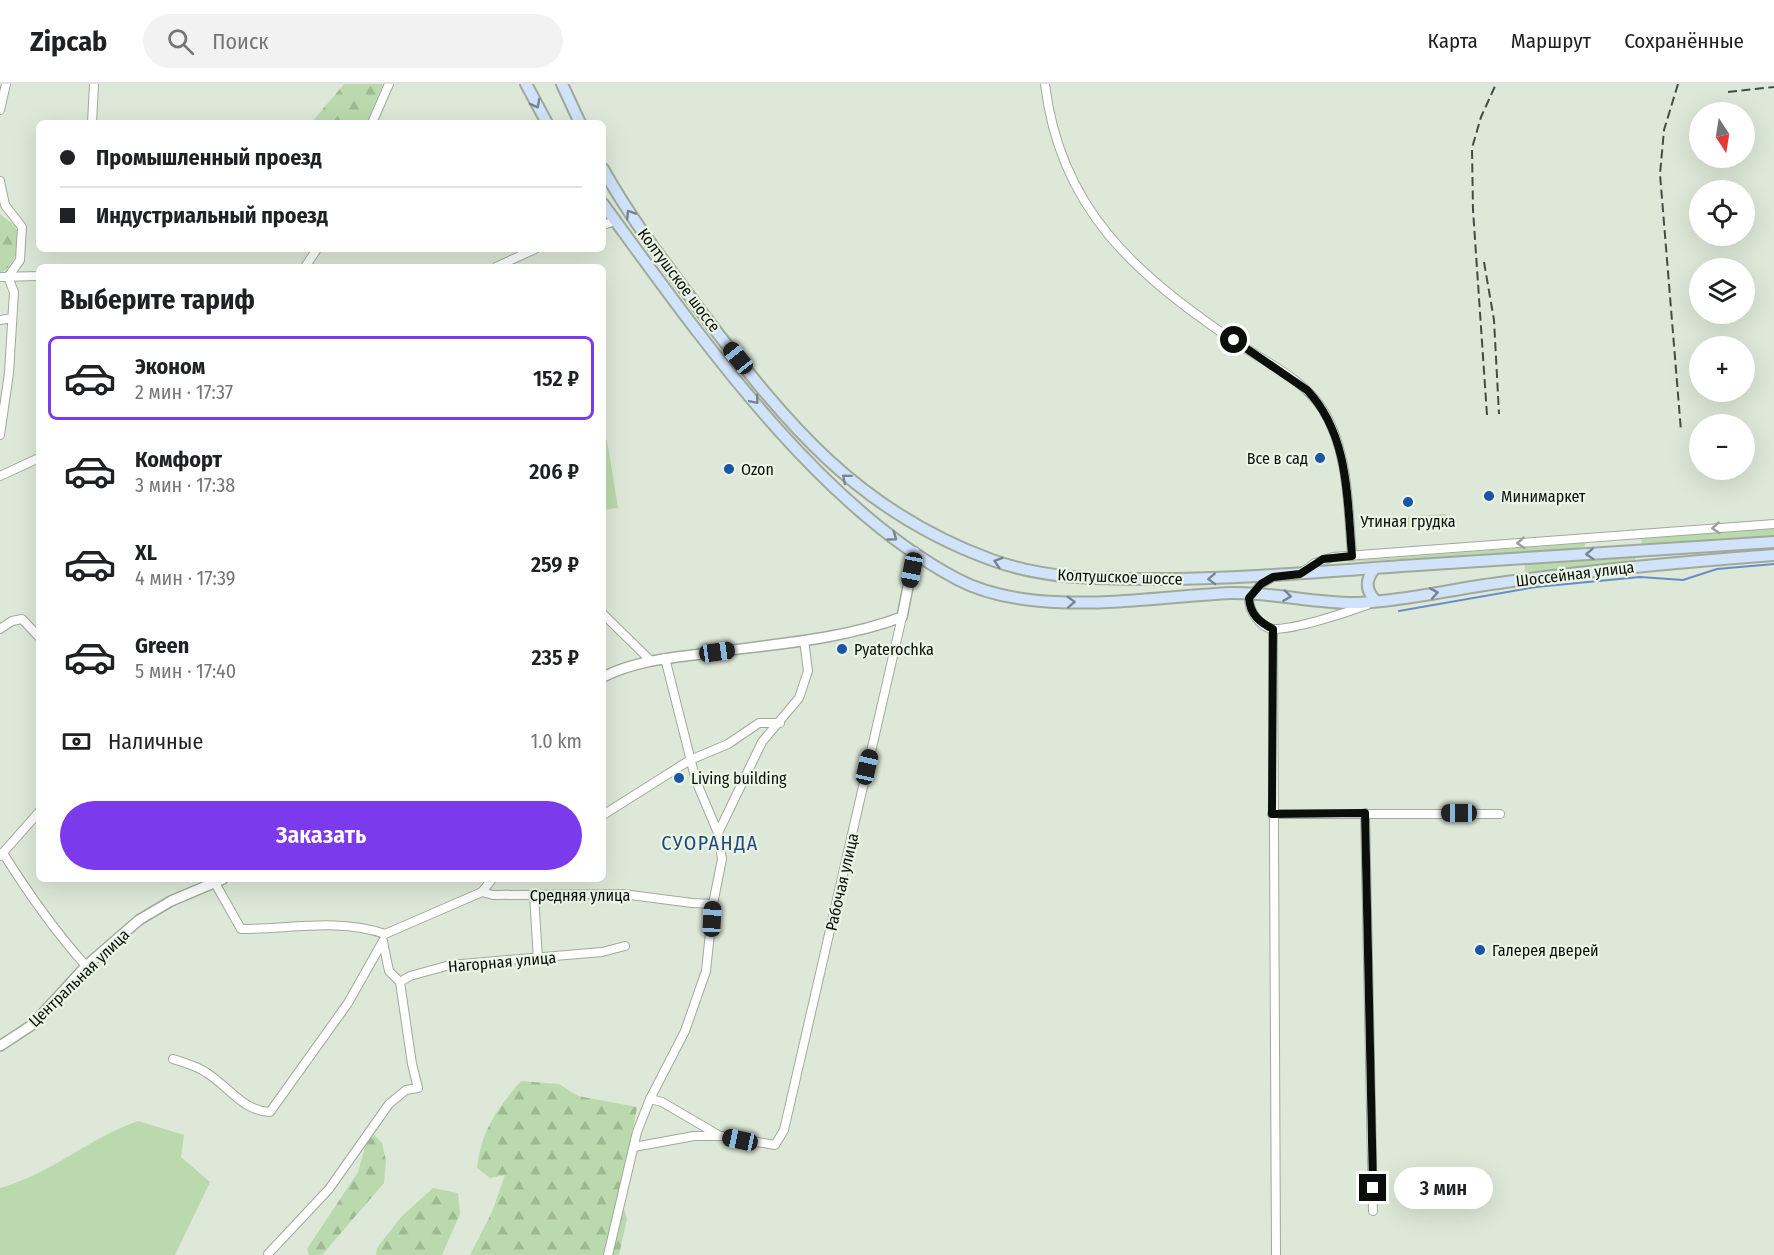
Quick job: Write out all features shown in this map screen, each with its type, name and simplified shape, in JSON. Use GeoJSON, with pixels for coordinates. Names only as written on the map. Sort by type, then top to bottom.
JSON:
{"type":"FeatureCollection","features":[{"type":"Feature","properties":{"kind":"main road"},"geometry":{"type":"LineString","coordinates":[[526,84],[545,120]]}},
{"type":"Feature","properties":{"kind":"main road"},"geometry":{"type":"LineString","coordinates":[[562,84],[579,120]]}},
{"type":"Feature","properties":{"kind":"main road","name":"Колтушское шоссе"},"geometry":{"type":"LineString","coordinates":[[606,174],[629,213],[667,267],[784,416],[848,480],[894,512],[945,540],[993,561],[1053,575],[1115,579],[1273,577],[1375,568]]}},
{"type":"Feature","properties":{"kind":"main road","name":"Колтушское шоссе"},"geometry":{"type":"LineString","coordinates":[[606,208],[730,371],[794,446],[865,516],[956,579],[990,593],[1025,600],[1075,602],[1251,594],[1342,602],[1376,602]]}},
{"type":"Feature","properties":{"kind":"main road","name":"Шоссейная улица"},"geometry":{"type":"LineString","coordinates":[[1375,568],[1774,542]]}},
{"type":"Feature","properties":{"kind":"main road","name":"Шоссейная улица"},"geometry":{"type":"LineString","coordinates":[[1376,602],[1498,583],[1631,567],[1774,555]]}},
{"type":"Feature","properties":{"kind":"main road"},"geometry":{"type":"LineString","coordinates":[[1375,568],[1366,585],[1369,595],[1376,602]]}},
{"type":"Feature","properties":{"kind":"street"},"geometry":{"type":"LineString","coordinates":[[0,110],[6,84]]}},
{"type":"Feature","properties":{"kind":"street"},"geometry":{"type":"LineString","coordinates":[[92,120],[94,84]]}},
{"type":"Feature","properties":{"kind":"street"},"geometry":{"type":"LineString","coordinates":[[373,120],[389,84]]}},
{"type":"Feature","properties":{"kind":"street"},"geometry":{"type":"LineString","coordinates":[[1045,84],[1047,102],[1074,187],[1101,228],[1133,264],[1191,310],[1307,390],[1323,411],[1337,441],[1344,467],[1352,556]]}},
{"type":"Feature","properties":{"kind":"street"},"geometry":{"type":"LineString","coordinates":[[0,181],[2,204],[22,227],[20,260],[4,277]]}},
{"type":"Feature","properties":{"kind":"street"},"geometry":{"type":"LineString","coordinates":[[606,224],[615,221]]}},
{"type":"Feature","properties":{"kind":"street"},"geometry":{"type":"LineString","coordinates":[[503,264],[529,252]]}},
{"type":"Feature","properties":{"kind":"street"},"geometry":{"type":"LineString","coordinates":[[4,277],[36,276]]}},
{"type":"Feature","properties":{"kind":"street"},"geometry":{"type":"LineString","coordinates":[[0,435],[14,292],[4,277]]}},
{"type":"Feature","properties":{"kind":"street"},"geometry":{"type":"LineString","coordinates":[[0,320],[12,318]]}},
{"type":"Feature","properties":{"kind":"street"},"geometry":{"type":"LineString","coordinates":[[0,476],[36,459]]}},
{"type":"Feature","properties":{"kind":"street"},"geometry":{"type":"LineString","coordinates":[[1300,574],[1323,559],[1774,524]]}},
{"type":"Feature","properties":{"kind":"street"},"geometry":{"type":"LineString","coordinates":[[606,676],[626,666],[650,660],[804,640],[880,625],[902,617],[915,552]]}},
{"type":"Feature","properties":{"kind":"street"},"geometry":{"type":"LineString","coordinates":[[1273,577],[1251,594],[1249,606],[1260,623],[1273,629],[1317,620],[1376,602]]}},
{"type":"Feature","properties":{"kind":"street"},"geometry":{"type":"LineString","coordinates":[[606,617],[650,660]]}},
{"type":"Feature","properties":{"kind":"street","name":"Рабочая улица"},"geometry":{"type":"LineString","coordinates":[[722,1136],[776,1145],[784,1130],[813,1012],[902,617]]}},
{"type":"Feature","properties":{"kind":"street"},"geometry":{"type":"LineString","coordinates":[[0,629],[12,621],[22,619],[36,634]]}},
{"type":"Feature","properties":{"kind":"street"},"geometry":{"type":"LineString","coordinates":[[1273,629],[1272,814],[1276,1255]]}},
{"type":"Feature","properties":{"kind":"street"},"geometry":{"type":"LineString","coordinates":[[718,832],[762,742],[780,723],[798,698],[808,671],[804,640]]}},
{"type":"Feature","properties":{"kind":"street"},"geometry":{"type":"LineString","coordinates":[[608,1255],[634,1147],[650,1099],[685,1031],[706,971],[713,904],[722,859],[718,832],[690,760],[665,658]]}},
{"type":"Feature","properties":{"kind":"street"},"geometry":{"type":"LineString","coordinates":[[606,813],[690,760],[728,744],[759,723],[780,723]]}},
{"type":"Feature","properties":{"kind":"street"},"geometry":{"type":"LineString","coordinates":[[1365,813],[1373,1211]]}},
{"type":"Feature","properties":{"kind":"street"},"geometry":{"type":"LineString","coordinates":[[1272,814],[1500,814]]}},
{"type":"Feature","properties":{"kind":"street"},"geometry":{"type":"LineString","coordinates":[[36,815],[1,855],[44,910],[54,929],[86,966]]}},
{"type":"Feature","properties":{"kind":"street","name":"Центральная улица"},"geometry":{"type":"LineString","coordinates":[[0,1046],[32,1025],[86,966],[147,915],[217,882]]}},
{"type":"Feature","properties":{"kind":"street"},"geometry":{"type":"LineString","coordinates":[[219,882],[242,929],[304,926],[365,927],[384,938]]}},
{"type":"Feature","properties":{"kind":"street"},"geometry":{"type":"LineString","coordinates":[[172,1059],[209,1074],[245,1104],[260,1112],[270,1112],[348,1003],[384,938],[482,892],[490,882]]}},
{"type":"Feature","properties":{"kind":"street","name":"Средняя улица"},"geometry":{"type":"LineString","coordinates":[[482,892],[493,895],[623,894],[713,904]]}},
{"type":"Feature","properties":{"kind":"street"},"geometry":{"type":"LineString","coordinates":[[534,895],[538,959]]}},
{"type":"Feature","properties":{"kind":"street"},"geometry":{"type":"LineString","coordinates":[[268,1254],[329,1189],[389,1104],[406,1090],[418,1088],[412,1064],[400,982],[389,970],[384,938]]}},
{"type":"Feature","properties":{"kind":"street","name":"Нагорная улица"},"geometry":{"type":"LineString","coordinates":[[400,982],[450,965],[603,952],[625,946]]}},
{"type":"Feature","properties":{"kind":"street"},"geometry":{"type":"LineString","coordinates":[[650,1099],[662,1102],[722,1136]]}},
{"type":"Feature","properties":{"kind":"street"},"geometry":{"type":"LineString","coordinates":[[634,1147],[694,1136],[722,1136]]}},
{"type":"Feature","properties":{"kind":"green space"},"geometry":{"type":"Polygon","coordinates":[[[344,84],[383,84],[368,120],[314,120],[344,84]]]}},
{"type":"Feature","properties":{"kind":"green space"},"geometry":{"type":"Polygon","coordinates":[[[0,214],[14,225],[18,233],[18,246],[10,266],[0,273],[0,214]]]}},
{"type":"Feature","properties":{"kind":"green space"},"geometry":{"type":"Polygon","coordinates":[[[606,440],[618,508],[606,510],[606,440]]]}},
{"type":"Feature","properties":{"kind":"green space"},"geometry":{"type":"Polygon","coordinates":[[[1446,514],[1447,524],[1403,527],[1403,517],[1446,514]]]}},
{"type":"Feature","properties":{"kind":"green space"},"geometry":{"type":"Polygon","coordinates":[[[1774,528],[1774,537],[1642,547],[1641,538],[1774,528]]]}},
{"type":"Feature","properties":{"kind":"green space"},"geometry":{"type":"Polygon","coordinates":[[[1585,543],[1585,546],[1565,551],[1323,563],[1585,543]]]}},
{"type":"Feature","properties":{"kind":"green space"},"geometry":{"type":"Polygon","coordinates":[[[1635,557],[1635,561],[1525,572],[1525,565],[1635,557]]]}},
{"type":"Feature","properties":{"kind":"green space"},"geometry":{"type":"Polygon","coordinates":[[[521,1081],[559,1084],[578,1096],[637,1107],[621,1198],[627,1219],[619,1255],[470,1255],[492,1212],[505,1175],[490,1178],[477,1168],[482,1143],[498,1111],[521,1081]]]}},
{"type":"Feature","properties":{"kind":"green space"},"geometry":{"type":"Polygon","coordinates":[[[138,1121],[184,1135],[181,1157],[210,1182],[175,1255],[0,1255],[0,1188],[36,1174],[120,1128],[138,1121]]]}},
{"type":"Feature","properties":{"kind":"green space"},"geometry":{"type":"Polygon","coordinates":[[[374,1135],[382,1143],[386,1161],[384,1183],[322,1255],[309,1255],[307,1249],[358,1172],[366,1144],[374,1135]]]}},
{"type":"Feature","properties":{"kind":"green space"},"geometry":{"type":"Polygon","coordinates":[[[433,1188],[458,1193],[460,1214],[442,1255],[376,1255],[377,1248],[401,1217],[433,1188]]]}},
{"type":"Feature","properties":{"kind":"waterway"},"geometry":{"type":"LineString","coordinates":[[1399,611],[1536,587],[1640,577],[1683,580],[1717,569],[1774,564]]}},
{"type":"Feature","properties":{"kind":"railway"},"geometry":{"type":"LineString","coordinates":[[1487,415],[1473,210],[1472,148],[1481,117],[1496,84]]}},
{"type":"Feature","properties":{"kind":"railway"},"geometry":{"type":"LineString","coordinates":[[1678,84],[1664,130],[1660,174],[1681,431]]}},
{"type":"Feature","properties":{"kind":"railway"},"geometry":{"type":"LineString","coordinates":[[1728,92],[1774,87]]}},
{"type":"Feature","properties":{"kind":"railway"},"geometry":{"type":"LineString","coordinates":[[1484,262],[1494,320],[1499,414]]}},
{"type":"Feature","properties":{"kind":"place","name":"Все в сад"},"geometry":{"type":"Point","coordinates":[1320,458]}},
{"type":"Feature","properties":{"kind":"place","name":"Ozon"},"geometry":{"type":"Point","coordinates":[729,469]}},
{"type":"Feature","properties":{"kind":"place","name":"Минимаркет"},"geometry":{"type":"Point","coordinates":[1489,496]}},
{"type":"Feature","properties":{"kind":"place","name":"Утиная грудка"},"geometry":{"type":"Point","coordinates":[1408,502]}},
{"type":"Feature","properties":{"kind":"place","name":"Pyaterochka"},"geometry":{"type":"Point","coordinates":[842,649]}},
{"type":"Feature","properties":{"kind":"place","name":"Living building"},"geometry":{"type":"Point","coordinates":[679,778]}},
{"type":"Feature","properties":{"kind":"place","name":"Галерея дверей"},"geometry":{"type":"Point","coordinates":[1480,950]}},
{"type":"Feature","properties":{"kind":"district","name":"СУОРАНДА"},"geometry":{"type":"Point","coordinates":[710,843]}},
{"type":"Feature","properties":{"kind":"route"},"geometry":{"type":"LineString","coordinates":[[1234,340],[1307,390],[1316,399],[1329,421],[1344,467],[1352,556],[1323,559],[1300,574],[1273,577],[1251,594],[1249,606],[1260,623],[1273,629],[1272,814],[1365,813],[1373,1188]]}}]}
